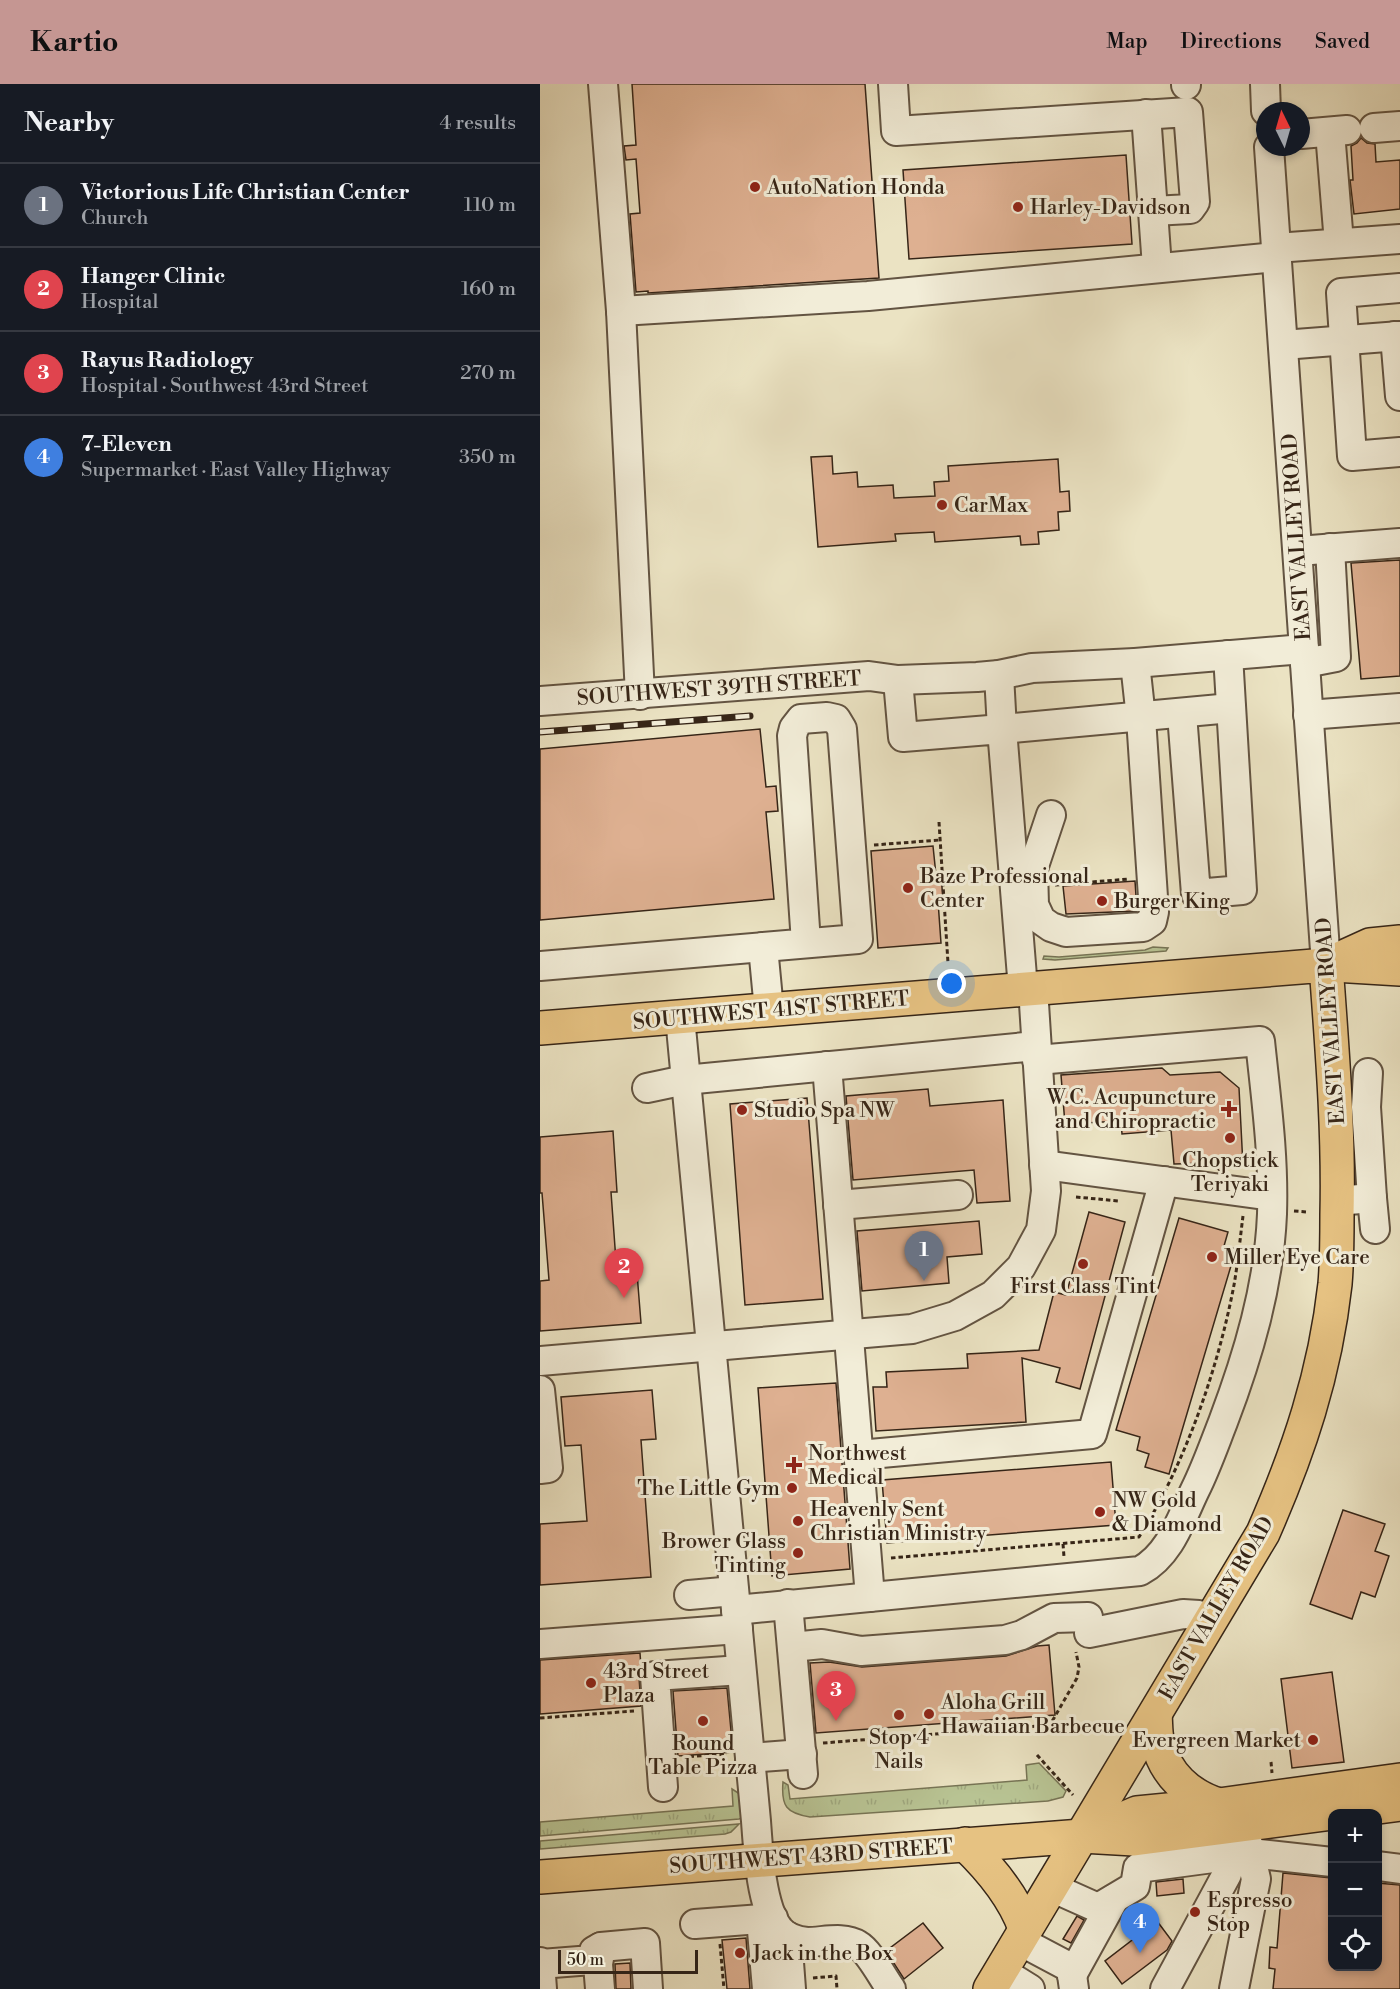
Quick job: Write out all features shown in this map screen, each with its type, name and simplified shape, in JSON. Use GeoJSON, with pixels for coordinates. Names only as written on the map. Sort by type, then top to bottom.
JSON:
{"type":"FeatureCollection","features":[{"type":"Feature","properties":{"kind":"main road"},"geometry":{"type":"LineString","coordinates":[[1326,964],[1370,945],[1400,942]]}},
{"type":"Feature","properties":{"kind":"main road"},"geometry":{"type":"LineString","coordinates":[[1326,964],[1400,969]]}},
{"type":"Feature","properties":{"kind":"main road","name":"SOUTHWEST 41ST STREET"},"geometry":{"type":"LineString","coordinates":[[540,1028],[1326,964]]}},
{"type":"Feature","properties":{"kind":"main road","name":"EAST VALLEY ROAD"},"geometry":{"type":"LineString","coordinates":[[992,1984],[1263,1533],[1287,1478],[1307,1422],[1319,1376],[1335,1283],[1337,1201],[1353,1148],[1357,1092],[1326,964]]}},
{"type":"Feature","properties":{"kind":"main road"},"geometry":{"type":"LineString","coordinates":[[1155,1715],[1158,1743],[1166,1765],[1189,1791],[1201,1800],[1219,1805]]}},
{"type":"Feature","properties":{"kind":"main road"},"geometry":{"type":"LineString","coordinates":[[1082,1836],[1137,1813],[1219,1805],[1400,1780]]}},
{"type":"Feature","properties":{"kind":"main road"},"geometry":{"type":"LineString","coordinates":[[1082,1836],[1242,1844],[1400,1804]]}},
{"type":"Feature","properties":{"kind":"main road","name":"SOUTHWEST 43RD STREET"},"geometry":{"type":"LineString","coordinates":[[540,1877],[1082,1836]]}},
{"type":"Feature","properties":{"kind":"main road"},"geometry":{"type":"LineString","coordinates":[[965,1844],[991,1870],[1018,1908],[1022,1934]]}},
{"type":"Feature","properties":{"kind":"street"},"geometry":{"type":"LineString","coordinates":[[603,84],[621,311],[640,694]]}},
{"type":"Feature","properties":{"kind":"street"},"geometry":{"type":"LineString","coordinates":[[893,84],[896,131],[1188,112],[1195,202],[1190,209],[1153,211]]}},
{"type":"Feature","properties":{"kind":"street"},"geometry":{"type":"LineString","coordinates":[[1264,84],[1265,102]]}},
{"type":"Feature","properties":{"kind":"street"},"geometry":{"type":"LineString","coordinates":[[1146,114],[1157,267]]}},
{"type":"Feature","properties":{"kind":"street"},"geometry":{"type":"LineString","coordinates":[[1310,133],[1363,129],[1339,243]]}},
{"type":"Feature","properties":{"kind":"street","name":"EAST VALLEY ROAD"},"geometry":{"type":"LineString","coordinates":[[1270,156],[1326,964]]}},
{"type":"Feature","properties":{"kind":"street"},"geometry":{"type":"LineString","coordinates":[[621,311],[868,296],[1157,267],[1339,243],[1400,239]]}},
{"type":"Feature","properties":{"kind":"street"},"geometry":{"type":"LineString","coordinates":[[1400,288],[1341,293],[1352,456],[1400,452]]}},
{"type":"Feature","properties":{"kind":"street"},"geometry":{"type":"LineString","coordinates":[[1283,345],[1397,336],[1400,396]]}},
{"type":"Feature","properties":{"kind":"street"},"geometry":{"type":"LineString","coordinates":[[1297,551],[1400,543]]}},
{"type":"Feature","properties":{"kind":"street","name":"SOUTHWEST 39TH STREET"},"geometry":{"type":"LineString","coordinates":[[540,701],[869,676],[898,680],[999,675],[1032,668],[1135,663],[1228,655],[1336,657],[1330,548]]}},
{"type":"Feature","properties":{"kind":"street"},"geometry":{"type":"LineString","coordinates":[[1182,714],[1196,894],[1242,890],[1228,655]]}},
{"type":"Feature","properties":{"kind":"street"},"geometry":{"type":"LineString","coordinates":[[1051,815],[1033,869],[1034,905],[1041,920],[1051,927],[1066,932],[1143,927],[1152,921],[1154,912],[1150,848],[1135,663]]}},
{"type":"Feature","properties":{"kind":"street"},"geometry":{"type":"LineString","coordinates":[[540,1361],[912,1329],[955,1316],[993,1295],[1021,1267],[1041,1230],[1046,1191],[1037,1053],[1001,809],[1002,729],[999,675]]}},
{"type":"Feature","properties":{"kind":"street"},"geometry":{"type":"LineString","coordinates":[[898,680],[903,737],[1141,718],[1231,708]]}},
{"type":"Feature","properties":{"kind":"street"},"geometry":{"type":"LineString","coordinates":[[1308,715],[1400,708]]}},
{"type":"Feature","properties":{"kind":"street"},"geometry":{"type":"LineString","coordinates":[[540,966],[858,939],[842,729],[836,719],[826,717],[801,719],[794,728],[792,736],[806,943]]}},
{"type":"Feature","properties":{"kind":"street"},"geometry":{"type":"LineString","coordinates":[[1001,809],[1050,804],[1057,855]]}},
{"type":"Feature","properties":{"kind":"street"},"geometry":{"type":"LineString","coordinates":[[762,947],[769,1010]]}},
{"type":"Feature","properties":{"kind":"street"},"geometry":{"type":"LineString","coordinates":[[680,1017],[759,1861],[773,1924],[800,1984]]}},
{"type":"Feature","properties":{"kind":"street"},"geometry":{"type":"LineString","coordinates":[[540,1644],[736,1610],[1140,1571],[1151,1566],[1169,1543],[1203,1474],[1242,1370],[1256,1324],[1269,1250],[1272,1196],[1271,1139],[1260,1041],[827,1066],[686,1080],[646,1088]]}},
{"type":"Feature","properties":{"kind":"street"},"geometry":{"type":"LineString","coordinates":[[827,1066],[870,1597]]}},
{"type":"Feature","properties":{"kind":"street"},"geometry":{"type":"LineString","coordinates":[[1353,1148],[1372,1198],[1375,1229]]}},
{"type":"Feature","properties":{"kind":"street"},"geometry":{"type":"LineString","coordinates":[[1044,1165],[1272,1196]]}},
{"type":"Feature","properties":{"kind":"street"},"geometry":{"type":"LineString","coordinates":[[859,1455],[1092,1434],[1164,1181]]}},
{"type":"Feature","properties":{"kind":"street"},"geometry":{"type":"LineString","coordinates":[[838,1205],[958,1195]]}},
{"type":"Feature","properties":{"kind":"street"},"geometry":{"type":"LineString","coordinates":[[1337,1201],[1372,1198]]}},
{"type":"Feature","properties":{"kind":"street"},"geometry":{"type":"LineString","coordinates":[[540,1390],[548,1468],[540,1469]]}},
{"type":"Feature","properties":{"kind":"street"},"geometry":{"type":"LineString","coordinates":[[689,1595],[736,1610]]}},
{"type":"Feature","properties":{"kind":"street"},"geometry":{"type":"LineString","coordinates":[[750,1755],[808,1757],[788,1604]]}},
{"type":"Feature","properties":{"kind":"street"},"geometry":{"type":"LineString","coordinates":[[792,1647],[822,1644],[861,1651],[1005,1641],[1054,1618],[1084,1631],[1182,1614],[1199,1615],[1210,1622]]}},
{"type":"Feature","properties":{"kind":"street"},"geometry":{"type":"LineString","coordinates":[[663,1787],[655,1676],[741,1670]]}},
{"type":"Feature","properties":{"kind":"street"},"geometry":{"type":"LineString","coordinates":[[1165,1989],[1242,1844]]}},
{"type":"Feature","properties":{"kind":"street"},"geometry":{"type":"LineString","coordinates":[[1234,1989],[1256,1879],[1242,1844]]}},
{"type":"Feature","properties":{"kind":"street"},"geometry":{"type":"LineString","coordinates":[[1051,1887],[1098,1908],[1135,1886],[1138,1868],[1242,1844],[1328,1861]]}},
{"type":"Feature","properties":{"kind":"street"},"geometry":{"type":"LineString","coordinates":[[1382,1867],[1400,1869]]}},
{"type":"Feature","properties":{"kind":"street"},"geometry":{"type":"LineString","coordinates":[[1073,1982],[1113,1899]]}},
{"type":"Feature","properties":{"kind":"street"},"geometry":{"type":"LineString","coordinates":[[695,1924],[773,1924],[798,1941],[850,1941],[860,1946],[891,1989]]}},
{"type":"Feature","properties":{"kind":"street"},"geometry":{"type":"LineString","coordinates":[[767,1989],[773,1924]]}},
{"type":"Feature","properties":{"kind":"street"},"geometry":{"type":"LineString","coordinates":[[1022,1934],[1071,1968],[1073,1982]]}},
{"type":"Feature","properties":{"kind":"street"},"geometry":{"type":"LineString","coordinates":[[542,1989],[540,1963],[592,1960],[594,1951],[601,1947],[645,1943],[648,1989]]}},
{"type":"Feature","properties":{"kind":"street"},"geometry":{"type":"LineString","coordinates":[[600,1989],[598,1964],[601,1947]]}},
{"type":"Feature","properties":{"kind":"street"},"geometry":{"type":"LineString","coordinates":[[992,1984],[1030,1989]]}},
{"type":"Feature","properties":{"kind":"path"},"geometry":{"type":"LineString","coordinates":[[939,822],[948,963]]}},
{"type":"Feature","properties":{"kind":"path"},"geometry":{"type":"LineString","coordinates":[[866,845],[940,840]]}},
{"type":"Feature","properties":{"kind":"path"},"geometry":{"type":"LineString","coordinates":[[1033,887],[1139,878]]}},
{"type":"Feature","properties":{"kind":"path"},"geometry":{"type":"LineString","coordinates":[[880,1559],[1139,1537],[1170,1485],[1200,1408],[1219,1346],[1234,1284],[1243,1216]]}},
{"type":"Feature","properties":{"kind":"path"},"geometry":{"type":"LineString","coordinates":[[808,1757],[1050,1725],[1077,1678],[1084,1631]]}},
{"type":"Feature","properties":{"kind":"path"},"geometry":{"type":"LineString","coordinates":[[540,1718],[635,1710]]}},
{"type":"Feature","properties":{"kind":"path"},"geometry":{"type":"LineString","coordinates":[[673,1758],[750,1755]]}},
{"type":"Feature","properties":{"kind":"path"},"geometry":{"type":"LineString","coordinates":[[1036,1755],[1073,1795]]}},
{"type":"Feature","properties":{"kind":"path"},"geometry":{"type":"LineString","coordinates":[[1271,1762],[1272,1775]]}},
{"type":"Feature","properties":{"kind":"path"},"geometry":{"type":"LineString","coordinates":[[800,1984],[836,1976],[837,1989]]}},
{"type":"Feature","properties":{"kind":"green space"},"geometry":{"type":"Polygon","coordinates":[[[1153,947],[1168,948],[1166,951],[1043,959],[1044,956],[1059,957],[1145,950],[1153,947]]]}},
{"type":"Feature","properties":{"kind":"green space"},"geometry":{"type":"Polygon","coordinates":[[[1039,1763],[1066,1791],[1063,1797],[1048,1801],[810,1817],[790,1810],[784,1803],[783,1797],[783,1782],[788,1785],[790,1799],[1027,1780],[1026,1765],[1039,1763]]]}},
{"type":"Feature","properties":{"kind":"green space"},"geometry":{"type":"Polygon","coordinates":[[[732,1789],[743,1796],[742,1818],[739,1819],[540,1836],[540,1822],[733,1806],[732,1789]]]}},
{"type":"Feature","properties":{"kind":"green space"},"geometry":{"type":"Polygon","coordinates":[[[739,1824],[731,1832],[725,1834],[540,1849],[540,1841],[739,1824]]]}},
{"type":"Feature","properties":{"kind":"building","name":"AutoNation Honda"},"geometry":{"type":"Polygon","coordinates":[[[632,84],[865,84],[879,278],[636,292],[630,214],[640,213],[636,159],[626,160],[624,146],[636,145],[632,84]]]}},
{"type":"Feature","properties":{"kind":"building"},"geometry":{"type":"Polygon","coordinates":[[[1361,138],[1367,143],[1375,144],[1376,162],[1400,160],[1400,209],[1354,214],[1350,180],[1353,180],[1351,146],[1361,138]]]}},
{"type":"Feature","properties":{"kind":"building","name":"Harley-Davidson"},"geometry":{"type":"Polygon","coordinates":[[[1126,155],[1132,244],[909,259],[903,170],[1126,155]]]}},
{"type":"Feature","properties":{"kind":"building","name":"CarMax"},"geometry":{"type":"Polygon","coordinates":[[[832,456],[833,474],[857,472],[858,487],[893,485],[894,498],[935,496],[934,482],[949,481],[948,466],[1058,459],[1060,492],[1069,491],[1070,511],[1058,512],[1059,530],[1038,532],[1039,544],[1021,545],[1020,536],[935,542],[934,532],[895,534],[896,541],[818,547],[811,457],[832,456]]]}},
{"type":"Feature","properties":{"kind":"building"},"geometry":{"type":"Polygon","coordinates":[[[1400,560],[1400,676],[1361,679],[1351,563],[1400,560]]]}},
{"type":"Feature","properties":{"kind":"building"},"geometry":{"type":"Polygon","coordinates":[[[760,729],[766,787],[776,786],[778,811],[766,812],[774,899],[540,920],[540,749],[760,729]]]}},
{"type":"Feature","properties":{"kind":"building","name":"Baze Professional Center"},"geometry":{"type":"Polygon","coordinates":[[[933,846],[936,875],[941,874],[943,901],[938,901],[941,943],[878,948],[871,851],[933,846]]]}},
{"type":"Feature","properties":{"kind":"building","name":"Burger King"},"geometry":{"type":"Polygon","coordinates":[[[1135,881],[1137,911],[1066,914],[1063,886],[1135,881]]]}},
{"type":"Feature","properties":{"kind":"building"},"geometry":{"type":"Polygon","coordinates":[[[1162,1068],[1170,1075],[1220,1072],[1239,1088],[1243,1166],[1224,1167],[1220,1171],[1210,1163],[1174,1164],[1171,1130],[1122,1134],[1121,1121],[1065,1124],[1061,1075],[1162,1068]]]}},
{"type":"Feature","properties":{"kind":"building"},"geometry":{"type":"Polygon","coordinates":[[[928,1089],[930,1106],[1003,1100],[1010,1201],[977,1203],[974,1170],[853,1180],[846,1096],[928,1089]]]}},
{"type":"Feature","properties":{"kind":"building"},"geometry":{"type":"Polygon","coordinates":[[[807,1098],[823,1299],[745,1305],[730,1104],[807,1098]]]}},
{"type":"Feature","properties":{"kind":"building"},"geometry":{"type":"Polygon","coordinates":[[[613,1131],[617,1192],[611,1192],[617,1275],[637,1273],[641,1323],[540,1331],[540,1281],[549,1280],[542,1193],[540,1193],[540,1137],[613,1131]]]}},
{"type":"Feature","properties":{"kind":"building"},"geometry":{"type":"Polygon","coordinates":[[[1089,1212],[1125,1222],[1080,1389],[1056,1382],[1060,1368],[1022,1358],[1026,1422],[876,1431],[873,1387],[887,1387],[886,1372],[968,1368],[967,1354],[1039,1350],[1054,1292],[1066,1295],[1089,1212]]]}},
{"type":"Feature","properties":{"kind":"building"},"geometry":{"type":"Polygon","coordinates":[[[1179,1218],[1228,1232],[1224,1246],[1236,1249],[1169,1474],[1145,1467],[1149,1454],[1137,1450],[1140,1437],[1116,1430],[1179,1218]]]}},
{"type":"Feature","properties":{"kind":"building"},"geometry":{"type":"Polygon","coordinates":[[[979,1221],[982,1254],[947,1257],[949,1283],[862,1291],[857,1231],[979,1221]]]}},
{"type":"Feature","properties":{"kind":"building"},"geometry":{"type":"Polygon","coordinates":[[[836,1383],[850,1569],[772,1576],[758,1388],[836,1383]]]}},
{"type":"Feature","properties":{"kind":"building"},"geometry":{"type":"Polygon","coordinates":[[[652,1390],[656,1439],[641,1440],[651,1577],[540,1585],[540,1524],[587,1521],[581,1445],[565,1446],[561,1397],[652,1390]]]}},
{"type":"Feature","properties":{"kind":"building"},"geometry":{"type":"Polygon","coordinates":[[[1111,1462],[1116,1525],[887,1543],[882,1480],[1111,1462]]]}},
{"type":"Feature","properties":{"kind":"building"},"geometry":{"type":"Polygon","coordinates":[[[1343,1510],[1385,1524],[1375,1551],[1389,1556],[1375,1597],[1361,1592],[1352,1619],[1310,1604],[1343,1510]]]}},
{"type":"Feature","properties":{"kind":"building"},"geometry":{"type":"Polygon","coordinates":[[[1049,1645],[1055,1715],[816,1733],[810,1663],[829,1662],[862,1667],[1006,1656],[1037,1646],[1049,1645]]]}},
{"type":"Feature","properties":{"kind":"building","name":"43rd Street Plaza"},"geometry":{"type":"Polygon","coordinates":[[[640,1653],[641,1706],[540,1714],[540,1660],[640,1653]]]}},
{"type":"Feature","properties":{"kind":"building"},"geometry":{"type":"Polygon","coordinates":[[[1332,1672],[1344,1762],[1292,1768],[1281,1679],[1332,1672]]]}},
{"type":"Feature","properties":{"kind":"building","name":"Round Table Pizza"},"geometry":{"type":"Polygon","coordinates":[[[727,1688],[733,1752],[678,1756],[673,1691],[727,1688]]]}},
{"type":"Feature","properties":{"kind":"building"},"geometry":{"type":"Polygon","coordinates":[[[1283,1873],[1328,1878],[1328,1971],[1382,1971],[1382,1883],[1400,1885],[1400,1989],[1273,1989],[1275,1969],[1269,1968],[1270,1947],[1277,1948],[1283,1873]]]}},
{"type":"Feature","properties":{"kind":"building"},"geometry":{"type":"Polygon","coordinates":[[[1183,1879],[1184,1893],[1157,1896],[1156,1882],[1183,1879]]]}},
{"type":"Feature","properties":{"kind":"building"},"geometry":{"type":"Polygon","coordinates":[[[1077,1916],[1084,1920],[1071,1943],[1063,1939],[1077,1916]]]}},
{"type":"Feature","properties":{"kind":"building"},"geometry":{"type":"Polygon","coordinates":[[[1157,1921],[1172,1941],[1167,1950],[1122,1984],[1105,1961],[1157,1921]]]}},
{"type":"Feature","properties":{"kind":"building"},"geometry":{"type":"Polygon","coordinates":[[[923,1923],[943,1948],[904,1979],[886,1951],[923,1923]]]}},
{"type":"Feature","properties":{"kind":"building","name":"Jack in the Box"},"geometry":{"type":"Polygon","coordinates":[[[746,1938],[750,1989],[727,1989],[722,1940],[746,1938]]]}},
{"type":"Feature","properties":{"kind":"building"},"geometry":{"type":"Polygon","coordinates":[[[630,1963],[631,1989],[616,1989],[615,1964],[630,1963]]]}},
{"type":"Feature","properties":{"kind":"railway"},"geometry":{"type":"LineString","coordinates":[[540,732],[750,716]]}},
{"type":"Feature","properties":{"kind":"place","name":"AutoNation Honda"},"geometry":{"type":"Point","coordinates":[755,187]}},
{"type":"Feature","properties":{"kind":"place","name":"Harley-Davidson"},"geometry":{"type":"Point","coordinates":[1018,207]}},
{"type":"Feature","properties":{"kind":"place","name":"CarMax"},"geometry":{"type":"Point","coordinates":[942,505]}},
{"type":"Feature","properties":{"kind":"place","name":"Baze Professional Center"},"geometry":{"type":"Point","coordinates":[908,888]}},
{"type":"Feature","properties":{"kind":"place","name":"Burger King"},"geometry":{"type":"Point","coordinates":[1102,901]}},
{"type":"Feature","properties":{"kind":"place","name":"W.C. Acupuncture and Chiropractic"},"geometry":{"type":"Point","coordinates":[1229,1109]}},
{"type":"Feature","properties":{"kind":"place","name":"Studio Spa NW"},"geometry":{"type":"Point","coordinates":[742,1110]}},
{"type":"Feature","properties":{"kind":"place","name":"Chopstick Teriyaki"},"geometry":{"type":"Point","coordinates":[1230,1138]}},
{"type":"Feature","properties":{"kind":"place","name":"Miller Eye Care"},"geometry":{"type":"Point","coordinates":[1212,1257]}},
{"type":"Feature","properties":{"kind":"place","name":"First Class Tint"},"geometry":{"type":"Point","coordinates":[1083,1264]}},
{"type":"Feature","properties":{"kind":"place","name":"Victorious Life Christian Center"},"geometry":{"type":"Point","coordinates":[924,1281]}},
{"type":"Feature","properties":{"kind":"place","name":"Hanger Clinic"},"geometry":{"type":"Point","coordinates":[624,1298]}},
{"type":"Feature","properties":{"kind":"place","name":"Northwest Medical"},"geometry":{"type":"Point","coordinates":[794,1465]}},
{"type":"Feature","properties":{"kind":"place","name":"The Little Gym"},"geometry":{"type":"Point","coordinates":[792,1488]}},
{"type":"Feature","properties":{"kind":"place","name":"NW Gold & Diamond"},"geometry":{"type":"Point","coordinates":[1100,1512]}},
{"type":"Feature","properties":{"kind":"place","name":"Heavenly Sent Christian Ministry"},"geometry":{"type":"Point","coordinates":[798,1521]}},
{"type":"Feature","properties":{"kind":"place","name":"Brower Glass Tinting"},"geometry":{"type":"Point","coordinates":[798,1553]}},
{"type":"Feature","properties":{"kind":"place","name":"43rd Street Plaza"},"geometry":{"type":"Point","coordinates":[591,1683]}},
{"type":"Feature","properties":{"kind":"place","name":"Aloha Grill Hawaiian Barbecue"},"geometry":{"type":"Point","coordinates":[929,1714]}},
{"type":"Feature","properties":{"kind":"place","name":"Stop 4 Nails"},"geometry":{"type":"Point","coordinates":[899,1715]}},
{"type":"Feature","properties":{"kind":"place","name":"Round Table Pizza"},"geometry":{"type":"Point","coordinates":[703,1721]}},
{"type":"Feature","properties":{"kind":"place","name":"Rayus Radiology"},"geometry":{"type":"Point","coordinates":[836,1721]}},
{"type":"Feature","properties":{"kind":"place","name":"Evergreen Market"},"geometry":{"type":"Point","coordinates":[1313,1740]}},
{"type":"Feature","properties":{"kind":"place","name":"Espresso Stop"},"geometry":{"type":"Point","coordinates":[1195,1912]}},
{"type":"Feature","properties":{"kind":"place","name":"Jack in the Box"},"geometry":{"type":"Point","coordinates":[740,1953]}},
{"type":"Feature","properties":{"kind":"place","name":"7-Eleven"},"geometry":{"type":"Point","coordinates":[1140,1953]}}]}
